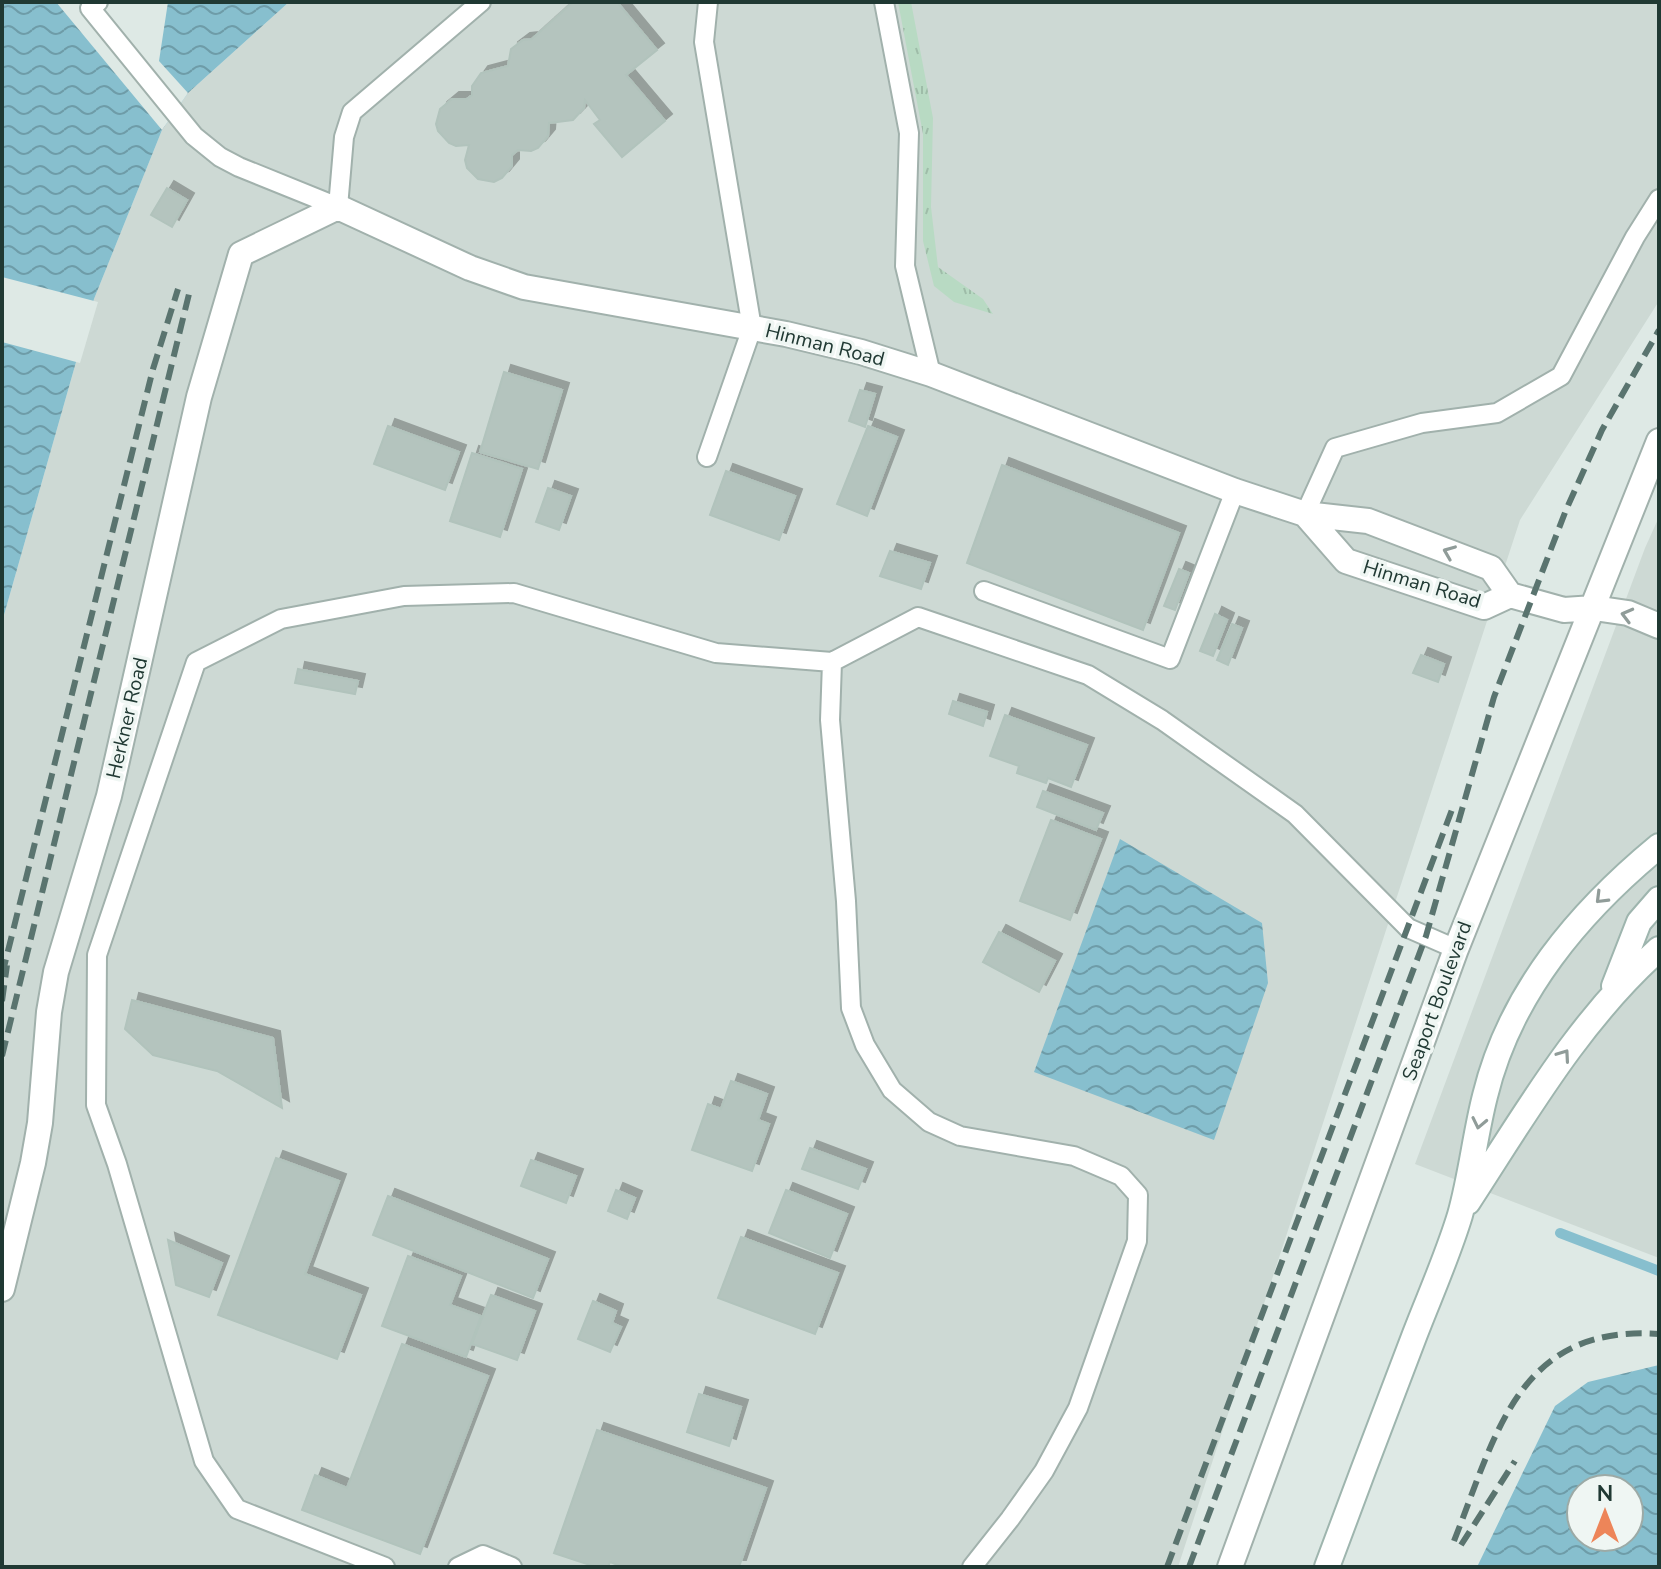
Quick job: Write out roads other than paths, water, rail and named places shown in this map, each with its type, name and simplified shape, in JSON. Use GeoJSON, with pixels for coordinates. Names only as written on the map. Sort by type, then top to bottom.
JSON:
{"type":"FeatureCollection","features":[{"type":"Feature","properties":{"kind":"street","name":"Hinman Road"},"geometry":{"type":"LineString","coordinates":[[338,207],[470,268],[524,287],[752,328],[861,352],[931,374],[1235,491],[1305,514],[1368,521],[1491,568],[1510,595],[1564,610],[1594,608],[1628,613],[1659,626]]}},
{"type":"Feature","properties":{"kind":"street","name":"Herkner Road"},"geometry":{"type":"LineString","coordinates":[[2,1289],[38,1136],[49,1012],[56,972],[109,796],[199,397],[241,254],[338,207]]}},
{"type":"Feature","properties":{"kind":"street","name":"Seaport Boulevard"},"geometry":{"type":"LineString","coordinates":[[1230,1567],[1456,949],[1659,441]]}},
{"type":"Feature","properties":{"kind":"street","name":"Hinman Road"},"geometry":{"type":"LineString","coordinates":[[1305,514],[1346,561],[1484,607],[1510,595]]}},
{"type":"Feature","properties":{"kind":"street"},"geometry":{"type":"LineString","coordinates":[[1327,1567],[1460,1214],[1485,1094],[1501,1046],[1524,997],[1554,952],[1586,913],[1659,846]]}},
{"type":"Feature","properties":{"kind":"street"},"geometry":{"type":"LineString","coordinates":[[1608,999],[1639,922],[1659,899]]}},
{"type":"Feature","properties":{"kind":"street"},"geometry":{"type":"LineString","coordinates":[[1460,1214],[1578,1035],[1608,999],[1659,949]]}},
{"type":"Feature","properties":{"kind":"lane"},"geometry":{"type":"LineString","coordinates":[[98,2],[90,8],[203,143],[239,167],[338,207],[344,137],[352,112],[481,2]]}},
{"type":"Feature","properties":{"kind":"lane"},"geometry":{"type":"LineString","coordinates":[[707,457],[752,328],[704,42],[708,2]]}},
{"type":"Feature","properties":{"kind":"lane"},"geometry":{"type":"LineString","coordinates":[[884,2],[909,133],[905,266],[931,374]]}},
{"type":"Feature","properties":{"kind":"lane"},"geometry":{"type":"LineString","coordinates":[[1305,514],[1335,448],[1422,423],[1497,413],[1561,376],[1635,237],[1659,199]]}},
{"type":"Feature","properties":{"kind":"lane"},"geometry":{"type":"LineString","coordinates":[[984,591],[1170,659],[1235,491]]}},
{"type":"Feature","properties":{"kind":"lane"},"geometry":{"type":"LineString","coordinates":[[385,1567],[237,1509],[204,1461],[117,1164],[96,1105],[97,955],[196,662],[281,619],[404,596],[514,593],[716,653],[832,662],[918,617],[1088,675],[1162,720],[1295,814],[1408,928],[1456,949]]}},
{"type":"Feature","properties":{"kind":"lane"},"geometry":{"type":"LineString","coordinates":[[832,662],[830,720],[846,901],[851,1008],[865,1045],[892,1090],[929,1122],[960,1136],[1074,1156],[1121,1176],[1138,1195],[1137,1241],[1078,1408],[1044,1471],[972,1567]]}},
{"type":"Feature","properties":{"kind":"lane"},"geometry":{"type":"LineString","coordinates":[[458,1567],[483,1555],[512,1567]]}},
{"type":"Feature","properties":{"kind":"water"},"geometry":{"type":"Polygon","coordinates":[[[2,2],[289,2],[188,93],[162,130],[94,299],[2,622],[2,2]]]}},
{"type":"Feature","properties":{"kind":"water"},"geometry":{"type":"Polygon","coordinates":[[[1120,839],[1262,923],[1268,983],[1214,1140],[1034,1072],[1120,839]]]}},
{"type":"Feature","properties":{"kind":"water"},"geometry":{"type":"Polygon","coordinates":[[[1659,1365],[1659,1567],[1477,1567],[1555,1406],[1588,1382],[1659,1365]]]}},
{"type":"Feature","properties":{"kind":"waterway"},"geometry":{"type":"LineString","coordinates":[[1560,1233],[1659,1271]]}},
{"type":"Feature","properties":{"kind":"railway"},"geometry":{"type":"LineString","coordinates":[[2,975],[153,369],[178,289]]}},
{"type":"Feature","properties":{"kind":"railway"},"geometry":{"type":"LineString","coordinates":[[2,1056],[189,294]]}},
{"type":"Feature","properties":{"kind":"railway"},"geometry":{"type":"LineString","coordinates":[[1189,1567],[1426,936],[1494,697],[1566,510],[1602,430],[1659,330]]}},
{"type":"Feature","properties":{"kind":"railway"},"geometry":{"type":"LineString","coordinates":[[1167,1567],[1453,807]]}},
{"type":"Feature","properties":{"kind":"railway"},"geometry":{"type":"LineString","coordinates":[[2,1001],[7,965]]}},
{"type":"Feature","properties":{"kind":"railway"},"geometry":{"type":"LineString","coordinates":[[1454,1541],[1500,1426],[1519,1394],[1543,1367],[1573,1347],[1611,1336],[1659,1334]]}},
{"type":"Feature","properties":{"kind":"railway"},"geometry":{"type":"LineString","coordinates":[[1461,1545],[1515,1461]]}}]}
